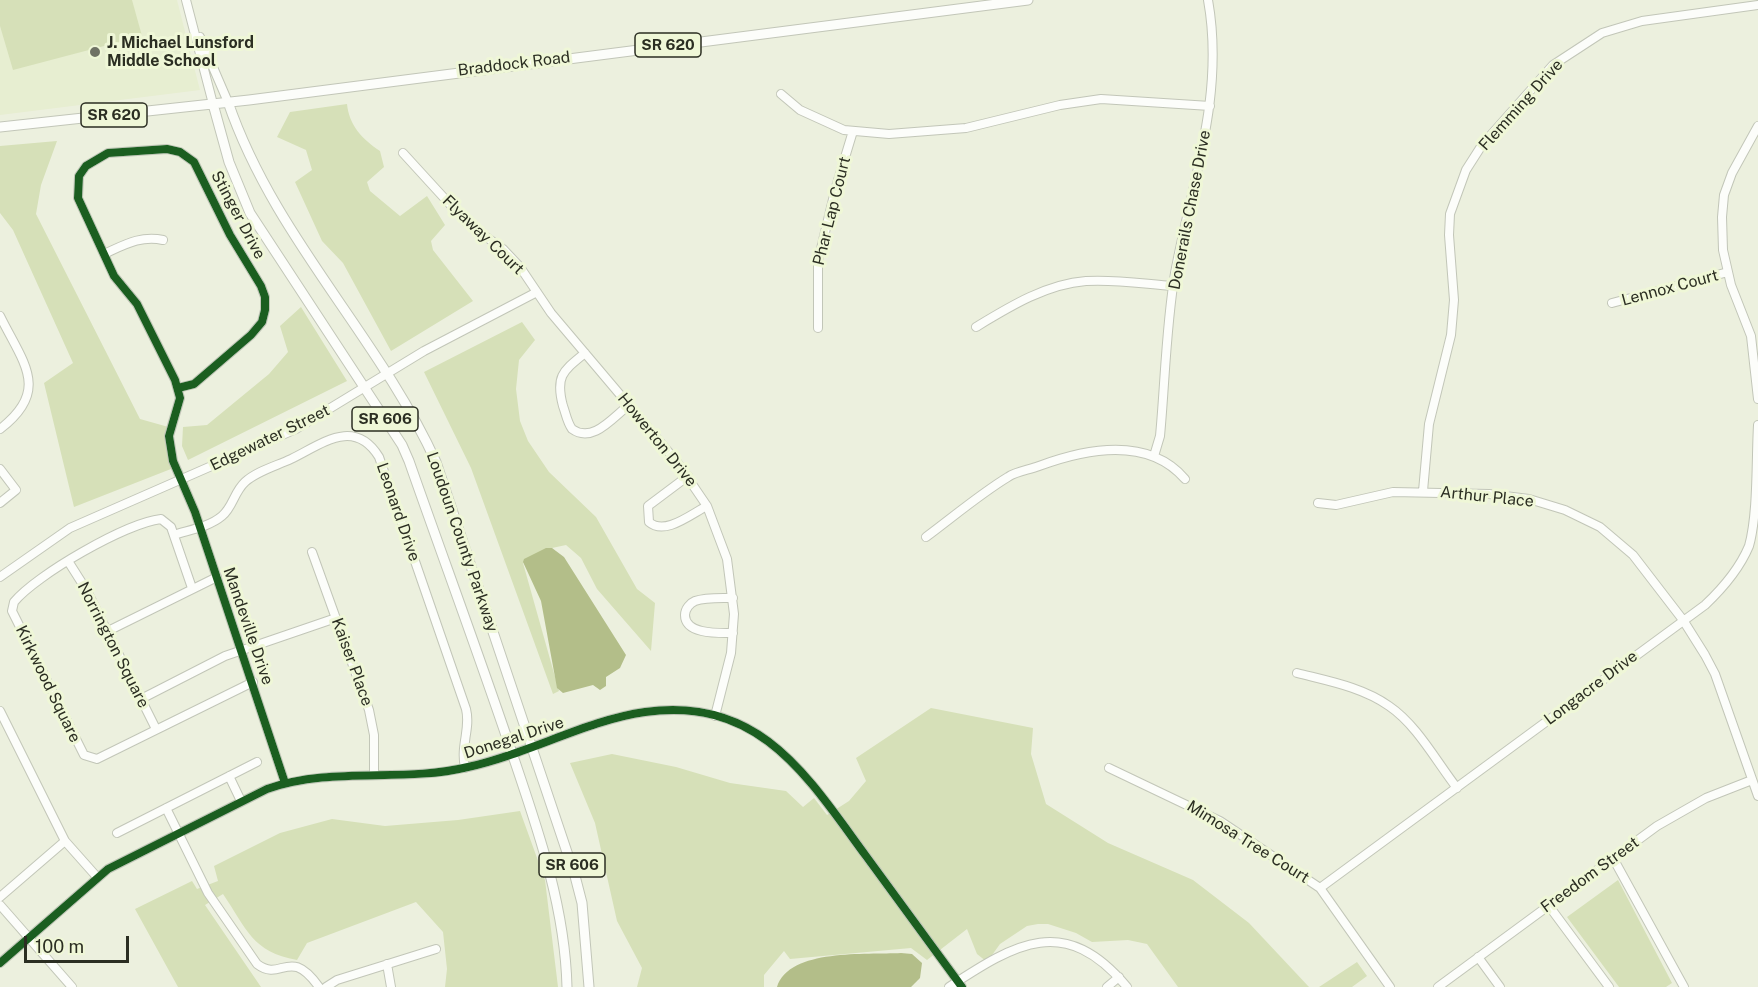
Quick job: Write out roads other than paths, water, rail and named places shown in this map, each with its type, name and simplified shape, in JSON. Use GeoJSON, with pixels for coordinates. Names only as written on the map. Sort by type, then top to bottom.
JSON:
{"type":"FeatureCollection","features":[{"type":"Feature","properties":{"kind":"main road","name":"Braddock Road"},"geometry":{"type":"LineString","coordinates":[[0,127],[213,104],[1028,0]]}},
{"type":"Feature","properties":{"kind":"main road","name":"Loudoun County Parkway"},"geometry":{"type":"LineString","coordinates":[[228,102],[281,217],[422,431],[449,494],[575,876],[582,903],[589,987]]}},
{"type":"Feature","properties":{"kind":"main road","name":"Loudoun County Parkway"},"geometry":{"type":"LineString","coordinates":[[213,104],[232,171],[250,213],[410,461],[513,756],[555,887],[567,963],[567,987]]}},
{"type":"Feature","properties":{"kind":"street"},"geometry":{"type":"LineString","coordinates":[[186,0],[213,104]]}},
{"type":"Feature","properties":{"kind":"street","name":"Donerails Chase Drive"},"geometry":{"type":"LineString","coordinates":[[1154,456],[1160,436],[1174,286],[1189,207],[1204,149],[1210,106],[1214,62],[1208,0]]}},
{"type":"Feature","properties":{"kind":"street","name":"Flemming Drive"},"geometry":{"type":"LineString","coordinates":[[1423,491],[1429,424],[1451,334],[1454,300],[1449,235],[1450,214],[1466,170],[1482,145],[1553,65],[1602,33],[1642,21],[1758,5]]}},
{"type":"Feature","properties":{"kind":"street"},"geometry":{"type":"LineString","coordinates":[[190,15],[228,102]]}},
{"type":"Feature","properties":{"kind":"street"},"geometry":{"type":"LineString","coordinates":[[781,94],[818,119],[844,130],[889,134],[966,128],[1060,105],[1101,99],[1210,106]]}},
{"type":"Feature","properties":{"kind":"street"},"geometry":{"type":"LineString","coordinates":[[1758,126],[1732,174],[1724,195],[1723,250],[1728,272],[1751,336],[1758,399]]}},
{"type":"Feature","properties":{"kind":"street","name":"Phar Lap Court"},"geometry":{"type":"LineString","coordinates":[[818,328],[818,261],[833,197],[853,131]]}},
{"type":"Feature","properties":{"kind":"street","name":"Stinger Drive"},"geometry":{"type":"LineString","coordinates":[[167,149],[180,152],[194,162],[230,235],[261,286],[266,310],[262,322],[252,335],[194,384],[178,388],[136,303],[114,276],[78,198],[79,176],[86,166],[108,153],[167,149]]}},
{"type":"Feature","properties":{"kind":"street","name":"Flyaway Court"},"geometry":{"type":"LineString","coordinates":[[403,153],[467,223],[503,249],[520,267],[537,291]]}},
{"type":"Feature","properties":{"kind":"street"},"geometry":{"type":"LineString","coordinates":[[104,254],[138,239],[149,237],[163,240]]}},
{"type":"Feature","properties":{"kind":"street","name":"Lennox Court"},"geometry":{"type":"LineString","coordinates":[[1612,303],[1728,272]]}},
{"type":"Feature","properties":{"kind":"street"},"geometry":{"type":"LineString","coordinates":[[976,327],[1021,301],[1084,281],[1174,286]]}},
{"type":"Feature","properties":{"kind":"street","name":"Edgewater Street"},"geometry":{"type":"LineString","coordinates":[[0,577],[70,528],[296,429],[386,374],[537,291]]}},
{"type":"Feature","properties":{"kind":"street","name":"Howerton Drive"},"geometry":{"type":"LineString","coordinates":[[537,291],[585,353],[688,476],[707,506],[727,558],[733,598],[734,633],[727,674],[715,716]]}},
{"type":"Feature","properties":{"kind":"street"},"geometry":{"type":"LineString","coordinates":[[0,316],[29,379],[28,399],[23,409],[0,429]]}},
{"type":"Feature","properties":{"kind":"street"},"geometry":{"type":"LineString","coordinates":[[585,353],[566,369],[560,380],[561,398],[572,429],[583,435],[594,433],[629,405]]}},
{"type":"Feature","properties":{"kind":"street"},"geometry":{"type":"LineString","coordinates":[[178,388],[180,398],[169,445],[173,461],[182,479]]}},
{"type":"Feature","properties":{"kind":"street","name":"Longacre Drive"},"geometry":{"type":"LineString","coordinates":[[1320,888],[1683,620],[1724,587],[1739,567],[1749,544],[1754,513],[1758,425]]}},
{"type":"Feature","properties":{"kind":"street","name":"Leonard Drive"},"geometry":{"type":"LineString","coordinates":[[174,535],[214,521],[227,512],[239,489],[251,478],[331,438],[354,437],[369,444],[380,457],[467,714],[467,730],[462,747],[465,768]]}},
{"type":"Feature","properties":{"kind":"street"},"geometry":{"type":"LineString","coordinates":[[926,537],[1010,476],[1060,457],[1093,449],[1127,451],[1154,456],[1169,464],[1185,479]]}},
{"type":"Feature","properties":{"kind":"street"},"geometry":{"type":"LineString","coordinates":[[0,469],[16,490],[0,503]]}},
{"type":"Feature","properties":{"kind":"street"},"geometry":{"type":"LineString","coordinates":[[688,476],[648,506],[649,522],[657,527],[667,527],[707,506]]}},
{"type":"Feature","properties":{"kind":"street","name":"Mandeville Drive"},"geometry":{"type":"LineString","coordinates":[[182,479],[253,682],[285,783]]}},
{"type":"Feature","properties":{"kind":"street","name":"Arthur Place"},"geometry":{"type":"LineString","coordinates":[[1318,503],[1336,505],[1393,492],[1423,491],[1529,499],[1565,510],[1600,527],[1633,555],[1683,620],[1715,674],[1758,796]]}},
{"type":"Feature","properties":{"kind":"street","name":"Kirkwood Square"},"geometry":{"type":"LineString","coordinates":[[174,535],[169,524],[156,520],[107,540],[68,561],[16,598],[12,611],[82,752],[88,758],[97,759],[253,682]]}},
{"type":"Feature","properties":{"kind":"street"},"geometry":{"type":"LineString","coordinates":[[174,535],[192,588]]}},
{"type":"Feature","properties":{"kind":"street","name":"Kaiser Place"},"geometry":{"type":"LineString","coordinates":[[312,552],[373,723],[374,774]]}},
{"type":"Feature","properties":{"kind":"street","name":"Norrington Square"},"geometry":{"type":"LineString","coordinates":[[68,561],[108,631],[156,729]]}},
{"type":"Feature","properties":{"kind":"street"},"geometry":{"type":"LineString","coordinates":[[108,631],[217,577]]}},
{"type":"Feature","properties":{"kind":"street"},"geometry":{"type":"LineString","coordinates":[[733,598],[697,600],[688,606],[685,613],[687,622],[697,630],[734,633]]}},
{"type":"Feature","properties":{"kind":"street"},"geometry":{"type":"LineString","coordinates":[[141,699],[242,650],[336,618]]}},
{"type":"Feature","properties":{"kind":"street"},"geometry":{"type":"LineString","coordinates":[[1297,673],[1347,686],[1389,706],[1411,727],[1457,788]]}},
{"type":"Feature","properties":{"kind":"street","name":"Donegal Drive"},"geometry":{"type":"LineString","coordinates":[[0,963],[97,877],[241,801],[285,783],[328,775],[426,773],[465,768],[513,756],[608,721],[645,712],[681,710],[715,716],[763,737],[794,761],[960,984]]}},
{"type":"Feature","properties":{"kind":"street"},"geometry":{"type":"LineString","coordinates":[[0,711],[65,841],[97,877]]}},
{"type":"Feature","properties":{"kind":"street"},"geometry":{"type":"LineString","coordinates":[[117,833],[257,762]]}},
{"type":"Feature","properties":{"kind":"street","name":"Mimosa Tree Court"},"geometry":{"type":"LineString","coordinates":[[1109,768],[1220,821],[1320,888]]}},
{"type":"Feature","properties":{"kind":"street"},"geometry":{"type":"LineString","coordinates":[[228,776],[241,801]]}},
{"type":"Feature","properties":{"kind":"street","name":"Freedom Street"},"geometry":{"type":"LineString","coordinates":[[1438,987],[1682,809],[1752,780]]}},
{"type":"Feature","properties":{"kind":"street"},"geometry":{"type":"LineString","coordinates":[[166,808],[208,893],[258,964],[273,970],[298,966],[308,972],[319,987]]}},
{"type":"Feature","properties":{"kind":"street"},"geometry":{"type":"LineString","coordinates":[[0,897],[65,841]]}},
{"type":"Feature","properties":{"kind":"street"},"geometry":{"type":"LineString","coordinates":[[1614,858],[1683,987]]}},
{"type":"Feature","properties":{"kind":"street"},"geometry":{"type":"LineString","coordinates":[[1320,888],[1390,987]]}},
{"type":"Feature","properties":{"kind":"street"},"geometry":{"type":"LineString","coordinates":[[0,905],[72,987]]}},
{"type":"Feature","properties":{"kind":"street"},"geometry":{"type":"LineString","coordinates":[[1549,906],[1609,987]]}},
{"type":"Feature","properties":{"kind":"street"},"geometry":{"type":"LineString","coordinates":[[949,987],[960,984],[1010,949],[1043,943],[1062,944],[1087,952],[1119,977],[1127,987]]}},
{"type":"Feature","properties":{"kind":"street"},"geometry":{"type":"LineString","coordinates":[[326,987],[337,980],[436,949]]}},
{"type":"Feature","properties":{"kind":"street"},"geometry":{"type":"LineString","coordinates":[[1478,957],[1500,987]]}},
{"type":"Feature","properties":{"kind":"street"},"geometry":{"type":"LineString","coordinates":[[387,964],[391,987]]}},
{"type":"Feature","properties":{"kind":"street"},"geometry":{"type":"LineString","coordinates":[[1107,987],[1119,977]]}},
{"type":"Feature","properties":{"kind":"place","name":"J. Michael Lunsford Middle School"},"geometry":{"type":"Point","coordinates":[95,52]}}]}
